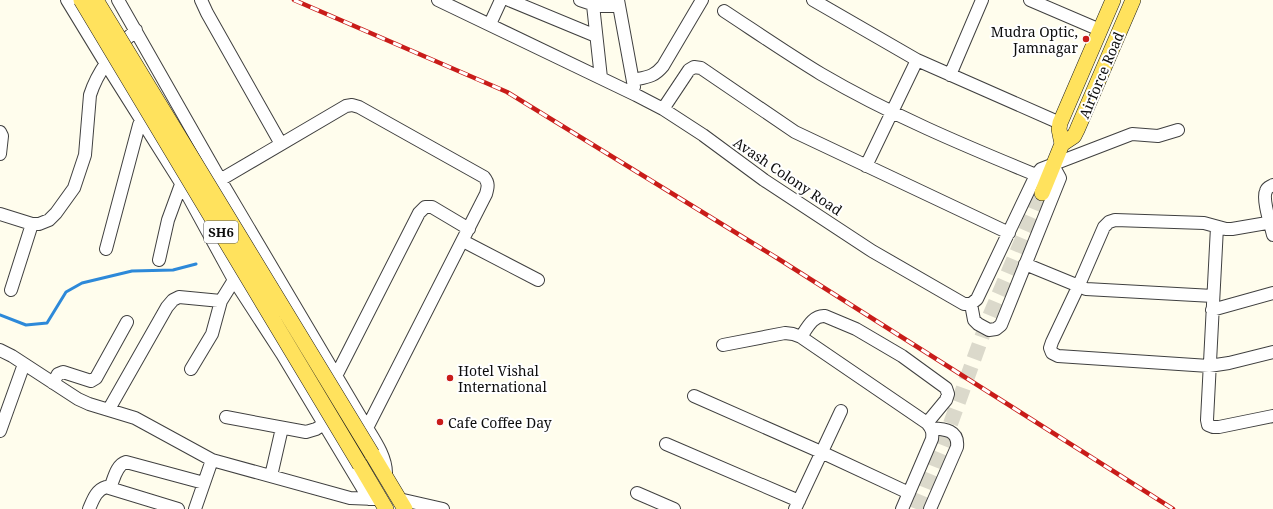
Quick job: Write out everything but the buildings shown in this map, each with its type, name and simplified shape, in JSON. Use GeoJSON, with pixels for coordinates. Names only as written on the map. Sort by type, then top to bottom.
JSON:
{"type":"FeatureCollection","features":[{"type":"Feature","properties":{"kind":"main road","name":"SH6"},"geometry":{"type":"LineString","coordinates":[[81,0],[360,464],[378,502]]}},
{"type":"Feature","properties":{"kind":"main road","name":"SH6"},"geometry":{"type":"LineString","coordinates":[[96,0],[402,504]]}},
{"type":"Feature","properties":{"kind":"main road","name":"Airforce Road"},"geometry":{"type":"LineString","coordinates":[[1062,144],[1058,129],[1060,123],[1113,0]]}},
{"type":"Feature","properties":{"kind":"main road","name":"Airforce Road"},"geometry":{"type":"LineString","coordinates":[[1042,193],[1062,144],[1074,136],[1077,130],[1133,0]]}},
{"type":"Feature","properties":{"kind":"street"},"geometry":{"type":"LineString","coordinates":[[68,0],[106,64],[181,183],[234,280],[282,354],[324,424],[378,502]]}},
{"type":"Feature","properties":{"kind":"street"},"geometry":{"type":"LineString","coordinates":[[118,0],[220,180],[367,428],[384,460],[386,476]]}},
{"type":"Feature","properties":{"kind":"street"},"geometry":{"type":"LineString","coordinates":[[201,0],[207,14],[281,144]]}},
{"type":"Feature","properties":{"kind":"street","name":"Avash Colony Road"},"geometry":{"type":"LineString","coordinates":[[438,0],[663,109],[703,135],[764,180],[872,251],[964,304],[971,304]]}},
{"type":"Feature","properties":{"kind":"street"},"geometry":{"type":"LineString","coordinates":[[490,24],[501,0]]}},
{"type":"Feature","properties":{"kind":"street"},"geometry":{"type":"LineString","coordinates":[[509,0],[596,36]]}},
{"type":"Feature","properties":{"kind":"street"},"geometry":{"type":"LineString","coordinates":[[580,0],[593,5],[619,3],[636,95]]}},
{"type":"Feature","properties":{"kind":"street"},"geometry":{"type":"LineString","coordinates":[[633,80],[657,73],[663,66],[702,0]]}},
{"type":"Feature","properties":{"kind":"street"},"geometry":{"type":"LineString","coordinates":[[813,0],[917,60],[1060,123]]}},
{"type":"Feature","properties":{"kind":"street"},"geometry":{"type":"LineString","coordinates":[[950,75],[982,0]]}},
{"type":"Feature","properties":{"kind":"street"},"geometry":{"type":"LineString","coordinates":[[1030,0],[1100,30]]}},
{"type":"Feature","properties":{"kind":"street"},"geometry":{"type":"LineString","coordinates":[[593,5],[601,78]]}},
{"type":"Feature","properties":{"kind":"street"},"geometry":{"type":"LineString","coordinates":[[724,10],[822,74],[891,112],[1036,176]]}},
{"type":"Feature","properties":{"kind":"street"},"geometry":{"type":"LineString","coordinates":[[0,214],[32,224],[39,224],[50,220],[56,214],[77,181],[85,155],[90,95],[96,79],[127,38],[136,30]]}},
{"type":"Feature","properties":{"kind":"street"},"geometry":{"type":"LineString","coordinates":[[866,166],[917,60]]}},
{"type":"Feature","properties":{"kind":"street"},"geometry":{"type":"LineString","coordinates":[[663,109],[689,70],[694,67],[701,68],[785,126],[1009,233]]}},
{"type":"Feature","properties":{"kind":"street"},"geometry":{"type":"LineString","coordinates":[[106,249],[141,120],[156,87],[164,80]]}},
{"type":"Feature","properties":{"kind":"street"},"geometry":{"type":"LineString","coordinates":[[220,180],[346,106],[352,105],[359,107],[484,177],[488,181],[486,194],[469,229],[367,428]]}},
{"type":"Feature","properties":{"kind":"street"},"geometry":{"type":"LineString","coordinates":[[1053,165],[1060,178],[1001,325],[996,329],[989,330],[974,320],[971,304],[977,299],[1036,176],[1041,169],[1132,134],[1158,136],[1178,130]]}},
{"type":"Feature","properties":{"kind":"street"},"geometry":{"type":"LineString","coordinates":[[0,132],[2,141],[0,154]]}},
{"type":"Feature","properties":{"kind":"street"},"geometry":{"type":"LineString","coordinates":[[159,260],[168,220],[181,183],[202,148]]}},
{"type":"Feature","properties":{"kind":"street"},"geometry":{"type":"LineString","coordinates":[[1273,185],[1268,187],[1265,192],[1265,199],[1273,236]]}},
{"type":"Feature","properties":{"kind":"street"},"geometry":{"type":"LineString","coordinates":[[336,376],[419,213],[425,207],[432,208],[469,229]]}},
{"type":"Feature","properties":{"kind":"street"},"geometry":{"type":"LineString","coordinates":[[1271,222],[1232,229],[1204,223],[1115,220],[1109,222],[1104,227],[1050,348],[1052,353],[1058,356],[1209,366],[1273,352]]}},
{"type":"Feature","properties":{"kind":"street"},"geometry":{"type":"LineString","coordinates":[[11,290],[32,224]]}},
{"type":"Feature","properties":{"kind":"street"},"geometry":{"type":"LineString","coordinates":[[1217,227],[1209,366],[1208,425],[1219,427],[1273,416]]}},
{"type":"Feature","properties":{"kind":"street"},"geometry":{"type":"LineString","coordinates":[[463,241],[538,280]]}},
{"type":"Feature","properties":{"kind":"street"},"geometry":{"type":"LineString","coordinates":[[1025,264],[1078,287],[1095,290],[1213,296]]}},
{"type":"Feature","properties":{"kind":"street"},"geometry":{"type":"LineString","coordinates":[[191,369],[212,334],[221,301],[234,280]]}},
{"type":"Feature","properties":{"kind":"street"},"geometry":{"type":"LineString","coordinates":[[1212,310],[1273,293]]}},
{"type":"Feature","properties":{"kind":"street"},"geometry":{"type":"LineString","coordinates":[[109,409],[167,307],[173,300],[179,297],[221,301]]}},
{"type":"Feature","properties":{"kind":"street"},"geometry":{"type":"LineString","coordinates":[[801,337],[814,319],[819,316],[825,316],[856,329],[908,360],[946,388],[948,394],[946,400],[929,426]]}},
{"type":"Feature","properties":{"kind":"street"},"geometry":{"type":"LineString","coordinates":[[53,383],[58,374],[63,372],[86,380],[92,381],[96,378],[127,322]]}},
{"type":"Feature","properties":{"kind":"street"},"geometry":{"type":"LineString","coordinates":[[723,345],[785,333],[794,334],[801,337],[929,426],[944,429],[955,435],[958,439],[957,447],[930,509]]}},
{"type":"Feature","properties":{"kind":"street"},"geometry":{"type":"LineString","coordinates":[[0,350],[89,404],[135,418],[212,460],[350,498],[378,502]]}},
{"type":"Feature","properties":{"kind":"street"},"geometry":{"type":"LineString","coordinates":[[0,432],[24,364]]}},
{"type":"Feature","properties":{"kind":"street"},"geometry":{"type":"LineString","coordinates":[[694,396],[909,493]]}},
{"type":"Feature","properties":{"kind":"street"},"geometry":{"type":"LineString","coordinates":[[666,444],[797,505],[841,411]]}},
{"type":"Feature","properties":{"kind":"street"},"geometry":{"type":"LineString","coordinates":[[226,417],[311,432],[324,424]]}},
{"type":"Feature","properties":{"kind":"street"},"geometry":{"type":"LineString","coordinates":[[902,509],[932,439],[933,433],[929,426]]}},
{"type":"Feature","properties":{"kind":"street"},"geometry":{"type":"LineString","coordinates":[[271,476],[282,428]]}},
{"type":"Feature","properties":{"kind":"street"},"geometry":{"type":"LineString","coordinates":[[195,509],[212,460]]}},
{"type":"Feature","properties":{"kind":"street"},"geometry":{"type":"LineString","coordinates":[[110,488],[118,468],[121,464],[126,462],[204,483]]}},
{"type":"Feature","properties":{"kind":"street"},"geometry":{"type":"LineString","coordinates":[[89,509],[100,488],[106,487],[178,509]]}},
{"type":"Feature","properties":{"kind":"street"},"geometry":{"type":"LineString","coordinates":[[637,493],[674,509]]}},
{"type":"Feature","properties":{"kind":"street"},"geometry":{"type":"LineString","coordinates":[[402,504],[443,509]]}},
{"type":"Feature","properties":{"kind":"waterway"},"geometry":{"type":"LineString","coordinates":[[0,315],[26,325],[47,323],[66,292],[82,283],[132,271],[173,270],[196,264]]}},
{"type":"Feature","properties":{"kind":"tunnel"},"geometry":{"type":"LineString","coordinates":[[916,509],[945,439],[988,320],[1042,193]]}},
{"type":"Feature","properties":{"kind":"railway"},"geometry":{"type":"LineString","coordinates":[[294,0],[507,92],[777,258],[1173,509]]}},
{"type":"Feature","properties":{"kind":"place","name":"Mudra Optic, Jamnagar"},"geometry":{"type":"Point","coordinates":[1086,39]}},
{"type":"Feature","properties":{"kind":"place","name":"Hotel Vishal International"},"geometry":{"type":"Point","coordinates":[450,378]}},
{"type":"Feature","properties":{"kind":"place","name":"Cafe Coffee Day"},"geometry":{"type":"Point","coordinates":[440,422]}}]}
